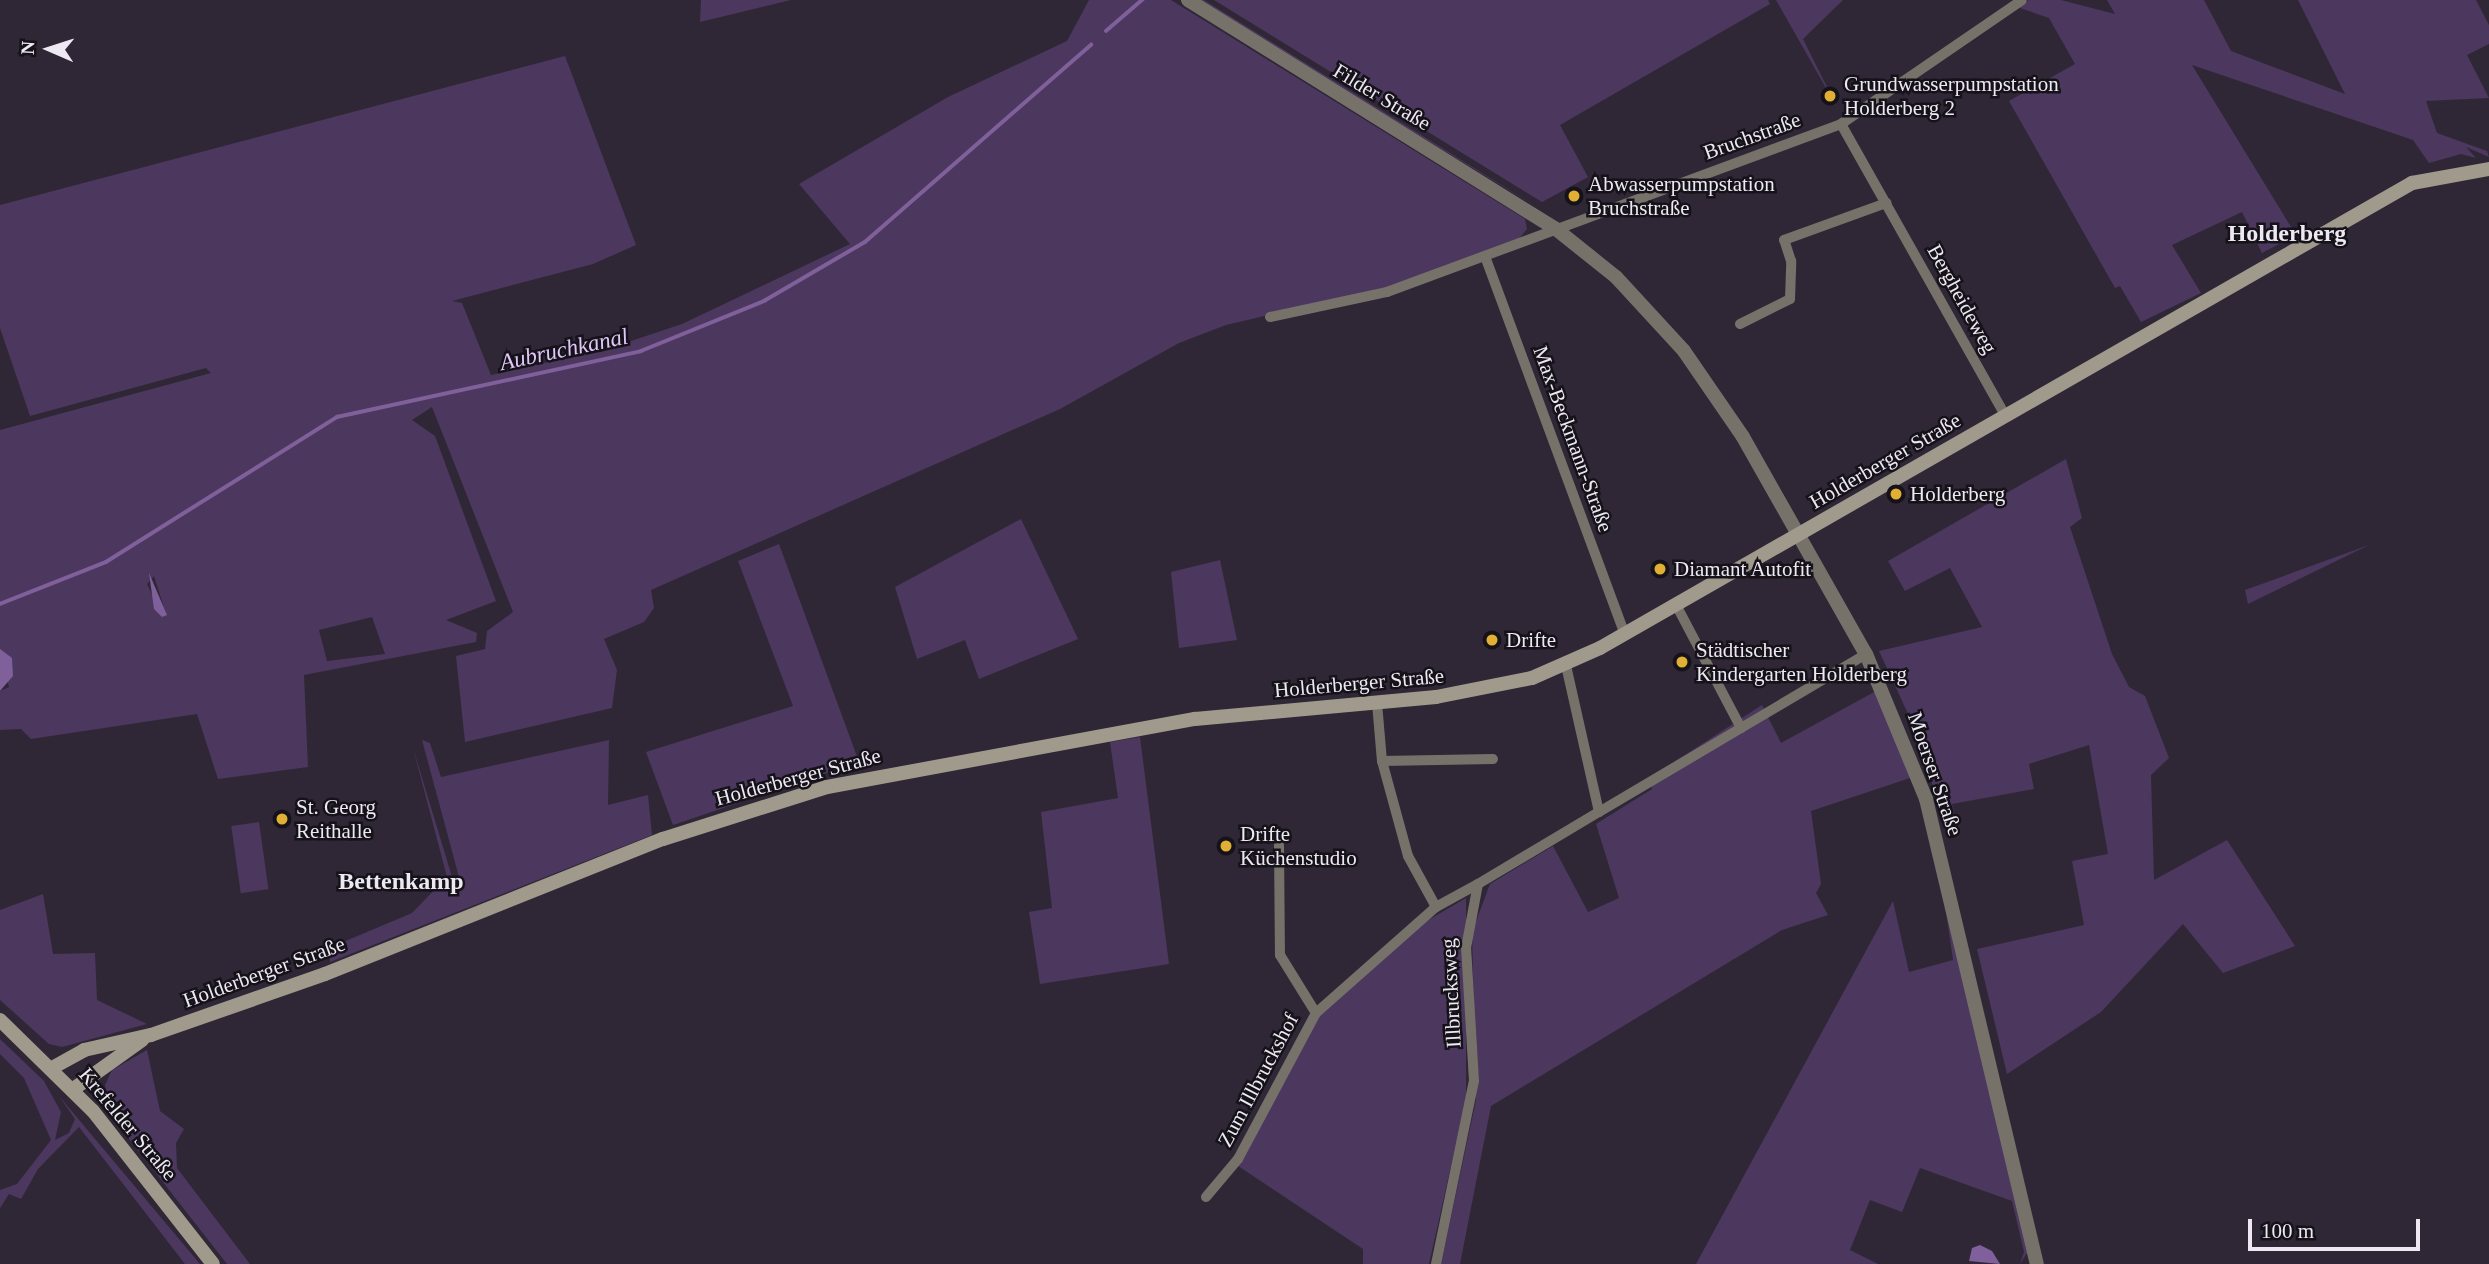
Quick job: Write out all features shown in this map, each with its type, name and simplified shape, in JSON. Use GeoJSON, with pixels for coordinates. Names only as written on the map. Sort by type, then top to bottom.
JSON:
{"type":"FeatureCollection","features":[{"type":"Feature","properties":{"kind":"main road","name":"Holderberger Straße"},"geometry":{"type":"LineString","coordinates":[[52,1068],[83,1050],[151,1035],[325,974],[663,839],[827,787],[1183,721],[1496,689],[1566,665],[1798,536],[2412,183],[2489,169]]}},
{"type":"Feature","properties":{"kind":"main road","name":"Krefelder Straße"},"geometry":{"type":"LineString","coordinates":[[0,1020],[72,1090],[213,1264]]}},
{"type":"Feature","properties":{"kind":"main road","name":"Holderberger Straße"},"geometry":{"type":"LineString","coordinates":[[72,1090],[151,1035]]}},
{"type":"Feature","properties":{"kind":"street","name":"Filder Straße"},"geometry":{"type":"LineString","coordinates":[[1188,0],[1556,229]]}},
{"type":"Feature","properties":{"kind":"street","name":"Bruchstraße"},"geometry":{"type":"LineString","coordinates":[[1270,317],[1387,292],[1486,259],[1556,229],[1841,124],[2022,0]]}},
{"type":"Feature","properties":{"kind":"street","name":"Bergheideweg"},"geometry":{"type":"LineString","coordinates":[[1841,124],[2005,415]]}},
{"type":"Feature","properties":{"kind":"street"},"geometry":{"type":"LineString","coordinates":[[1740,324],[1790,299],[1791,261],[1784,240],[1886,203]]}},
{"type":"Feature","properties":{"kind":"street","name":"Moerser Straße"},"geometry":{"type":"LineString","coordinates":[[1556,229],[1616,276],[1684,351],[1798,536],[1866,654],[1926,799],[2037,1264]]}},
{"type":"Feature","properties":{"kind":"street","name":"Max-Beckmann-Straße"},"geometry":{"type":"LineString","coordinates":[[1486,259],[1624,633]]}},
{"type":"Feature","properties":{"kind":"street"},"geometry":{"type":"LineString","coordinates":[[1675,603],[1741,728]]}},
{"type":"Feature","properties":{"kind":"street"},"geometry":{"type":"LineString","coordinates":[[1478,884],[1866,654]]}},
{"type":"Feature","properties":{"kind":"street"},"geometry":{"type":"LineString","coordinates":[[1566,665],[1599,812]]}},
{"type":"Feature","properties":{"kind":"street"},"geometry":{"type":"LineString","coordinates":[[1377,702],[1382,761],[1408,856],[1436,907]]}},
{"type":"Feature","properties":{"kind":"street"},"geometry":{"type":"LineString","coordinates":[[1382,761],[1493,760]]}},
{"type":"Feature","properties":{"kind":"street","name":"Zum Illbruckshof"},"geometry":{"type":"LineString","coordinates":[[1279,845],[1280,955],[1316,1013]]}},
{"type":"Feature","properties":{"kind":"street","name":"Zum Illbruckshof"},"geometry":{"type":"LineString","coordinates":[[1206,1197],[1238,1159],[1316,1013],[1436,907],[1478,884]]}},
{"type":"Feature","properties":{"kind":"street","name":"Illbrucksweg"},"geometry":{"type":"LineString","coordinates":[[1436,1264],[1474,1081],[1466,948],[1478,884]]}},
{"type":"Feature","properties":{"kind":"shaded area"},"geometry":{"type":"Polygon","coordinates":[[[701,0],[791,0],[700,22],[701,0]]]}},
{"type":"Feature","properties":{"kind":"shaded area"},"geometry":{"type":"Polygon","coordinates":[[[1089,0],[1171,0],[1525,219],[1527,229],[1518,240],[1396,285],[1226,325],[1179,343],[1060,409],[651,590],[654,608],[644,622],[604,639],[617,670],[612,708],[465,742],[456,656],[485,649],[487,631],[513,612],[432,407],[412,420],[435,436],[496,601],[446,620],[477,633],[476,642],[304,675],[308,767],[218,779],[197,714],[31,739],[21,729],[0,730],[0,691],[9,687],[0,649],[0,430],[211,373],[206,368],[30,416],[0,328],[0,205],[565,56],[636,245],[593,264],[452,301],[462,303],[491,375],[610,348],[682,324],[850,244],[799,184],[948,97],[1067,41],[1089,0]],[[154,576],[147,584],[162,616],[166,614],[154,576]],[[372,617],[319,630],[327,661],[385,654],[372,617]]]}},
{"type":"Feature","properties":{"kind":"shaded area"},"geometry":{"type":"Polygon","coordinates":[[[1200,0],[1204,0],[1545,212],[1290,57],[1200,0]]]}},
{"type":"Feature","properties":{"kind":"shaded area"},"geometry":{"type":"Polygon","coordinates":[[[1214,0],[1768,0],[1770,4],[1560,125],[1588,177],[1542,202],[1214,0]]]}},
{"type":"Feature","properties":{"kind":"shaded area"},"geometry":{"type":"Polygon","coordinates":[[[1776,0],[1843,0],[1803,39],[1839,111],[1776,0]]]}},
{"type":"Feature","properties":{"kind":"shaded area"},"geometry":{"type":"Polygon","coordinates":[[[2029,0],[2061,0],[2115,14],[2107,0],[2204,0],[2231,51],[2345,94],[2298,0],[2476,0],[2489,25],[2489,44],[2467,55],[2489,98],[2426,101],[2437,133],[2487,151],[2489,157],[2466,147],[2476,158],[2461,154],[2429,163],[2413,140],[2192,65],[2296,235],[2262,253],[2242,212],[2172,245],[2201,293],[2141,322],[2120,286],[2115,288],[2009,101],[2075,64],[2049,18],[2017,7],[2029,0]]]}},
{"type":"Feature","properties":{"kind":"shaded area"},"geometry":{"type":"Polygon","coordinates":[[[2066,459],[2082,518],[2070,527],[2112,654],[2129,687],[2145,696],[2169,758],[2151,775],[2154,880],[2227,840],[2295,946],[2223,973],[2183,924],[2101,1012],[2007,1074],[1977,949],[2084,925],[2072,861],[2108,854],[2089,745],[2029,764],[2034,789],[1952,804],[1959,832],[1948,836],[1916,731],[1879,651],[1982,627],[1950,568],[1905,591],[1888,561],[2066,459]]]}},
{"type":"Feature","properties":{"kind":"shaded area"},"geometry":{"type":"Polygon","coordinates":[[[1021,519],[1078,639],[979,679],[965,640],[917,659],[895,587],[1021,519]]]}},
{"type":"Feature","properties":{"kind":"shaded area"},"geometry":{"type":"Polygon","coordinates":[[[779,544],[859,762],[673,825],[646,752],[793,706],[738,561],[779,544]]]}},
{"type":"Feature","properties":{"kind":"shaded area"},"geometry":{"type":"Polygon","coordinates":[[[2369,545],[2248,604],[2245,590],[2369,545]]]}},
{"type":"Feature","properties":{"kind":"shaded area"},"geometry":{"type":"Polygon","coordinates":[[[1220,560],[1237,640],[1179,648],[1171,572],[1220,560]]]}},
{"type":"Feature","properties":{"kind":"shaded area"},"geometry":{"type":"Polygon","coordinates":[[[149,573],[167,615],[162,617],[154,609],[149,573]]]}},
{"type":"Feature","properties":{"kind":"shaded area"},"geometry":{"type":"Polygon","coordinates":[[[0,649],[12,658],[13,676],[0,691],[0,649]]]}},
{"type":"Feature","properties":{"kind":"shaded area"},"geometry":{"type":"Polygon","coordinates":[[[1876,691],[1910,778],[1811,811],[1821,884],[1816,893],[1828,915],[1782,930],[1491,1106],[1460,1264],[1441,1264],[1476,1100],[1472,932],[1490,884],[1553,846],[1588,912],[1619,898],[1596,824],[1652,789],[1648,779],[1762,705],[1781,743],[1876,691]]]}},
{"type":"Feature","properties":{"kind":"shaded area"},"geometry":{"type":"Polygon","coordinates":[[[1140,737],[1169,964],[1040,984],[1029,912],[1052,908],[1041,812],[1118,798],[1110,742],[1140,737]]]}},
{"type":"Feature","properties":{"kind":"shaded area"},"geometry":{"type":"Polygon","coordinates":[[[422,740],[430,743],[441,777],[609,740],[608,805],[648,795],[652,835],[330,962],[329,948],[412,913],[447,877],[413,748],[452,877],[459,877],[422,740]]]}},
{"type":"Feature","properties":{"kind":"shaded area"},"geometry":{"type":"Polygon","coordinates":[[[259,822],[268,889],[241,893],[231,826],[259,822]]]}},
{"type":"Feature","properties":{"kind":"shaded area"},"geometry":{"type":"Polygon","coordinates":[[[43,894],[53,954],[95,953],[97,1000],[147,1024],[62,1047],[49,1044],[0,1000],[0,910],[43,894]]]}},
{"type":"Feature","properties":{"kind":"shaded area"},"geometry":{"type":"Polygon","coordinates":[[[1944,897],[2027,1253],[2020,1264],[2024,1252],[2012,1201],[1920,1168],[1902,1212],[1870,1200],[1850,1250],[1878,1264],[1696,1264],[1893,901],[1909,972],[1953,960],[1944,897]]]}},
{"type":"Feature","properties":{"kind":"shaded area"},"geometry":{"type":"Polygon","coordinates":[[[1466,898],[1466,1099],[1429,1264],[1363,1264],[1363,1249],[1238,1166],[1320,1015],[1420,925],[1466,898]]]}},
{"type":"Feature","properties":{"kind":"shaded area"},"geometry":{"type":"Polygon","coordinates":[[[0,1039],[44,1081],[61,1112],[55,1140],[69,1133],[75,1119],[59,1096],[200,1264],[185,1264],[79,1127],[38,1169],[21,1199],[9,1194],[0,1208],[0,1190],[17,1184],[51,1140],[24,1078],[0,1054],[0,1039]]]}},
{"type":"Feature","properties":{"kind":"shaded area"},"geometry":{"type":"Polygon","coordinates":[[[147,1050],[160,1111],[184,1129],[176,1143],[177,1168],[250,1264],[227,1264],[109,1113],[105,1085],[112,1070],[147,1050]]]}},
{"type":"Feature","properties":{"kind":"shaded area"},"geometry":{"type":"Polygon","coordinates":[[[1980,1245],[1992,1251],[2000,1264],[1969,1261],[1972,1248],[1980,1245]]]}},
{"type":"Feature","properties":{"kind":"waterway","name":"Aubruchkanal"},"geometry":{"type":"LineString","coordinates":[[1106,31],[1142,0]]}},
{"type":"Feature","properties":{"kind":"waterway","name":"Aubruchkanal"},"geometry":{"type":"LineString","coordinates":[[0,604],[106,562],[337,417],[641,351],[764,301],[865,242],[1091,45]]}},
{"type":"Feature","properties":{"kind":"place","name":"Grundwasserpumpstation Holderberg 2"},"geometry":{"type":"Point","coordinates":[1830,96]}},
{"type":"Feature","properties":{"kind":"place","name":"Abwasserpumpstation Bruchstraße"},"geometry":{"type":"Point","coordinates":[1574,196]}},
{"type":"Feature","properties":{"kind":"place","name":"Holderberg"},"geometry":{"type":"Point","coordinates":[1896,494]}},
{"type":"Feature","properties":{"kind":"place","name":"Diamant Autofit"},"geometry":{"type":"Point","coordinates":[1660,569]}},
{"type":"Feature","properties":{"kind":"place","name":"Drifte"},"geometry":{"type":"Point","coordinates":[1492,640]}},
{"type":"Feature","properties":{"kind":"place","name":"Städtischer Kindergarten Holderberg"},"geometry":{"type":"Point","coordinates":[1682,662]}},
{"type":"Feature","properties":{"kind":"place","name":"St. Georg Reithalle"},"geometry":{"type":"Point","coordinates":[282,819]}},
{"type":"Feature","properties":{"kind":"place","name":"Drifte Küchenstudio"},"geometry":{"type":"Point","coordinates":[1226,846]}},
{"type":"Feature","properties":{"kind":"district","name":"Holderberg"},"geometry":{"type":"Point","coordinates":[2287,234]}},
{"type":"Feature","properties":{"kind":"district","name":"Bettenkamp"},"geometry":{"type":"Point","coordinates":[401,882]}}]}
